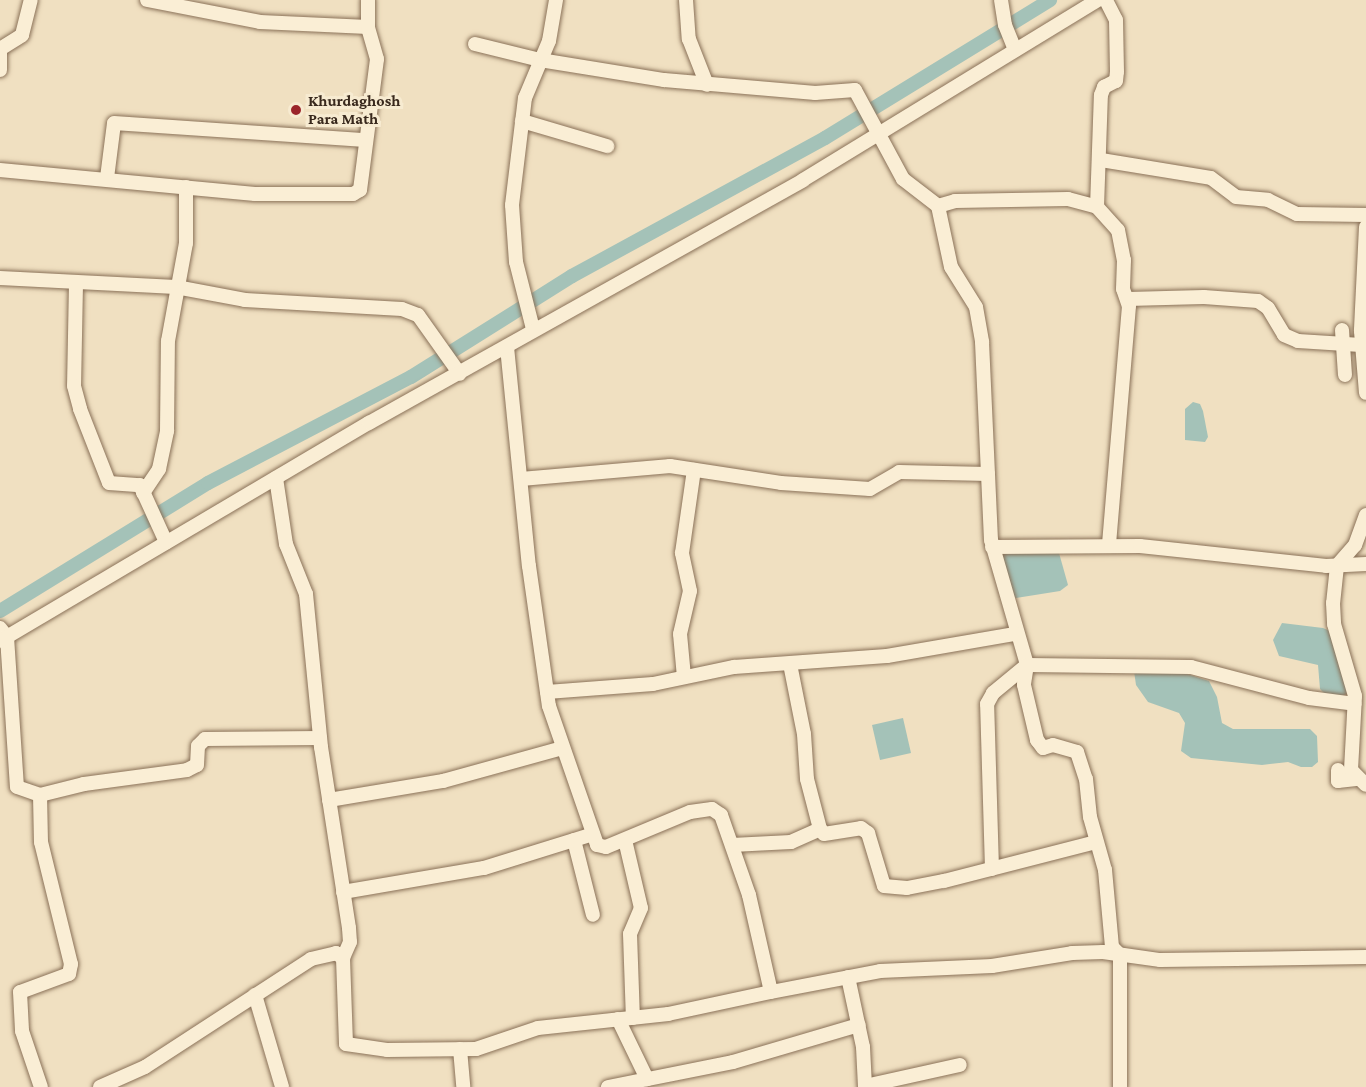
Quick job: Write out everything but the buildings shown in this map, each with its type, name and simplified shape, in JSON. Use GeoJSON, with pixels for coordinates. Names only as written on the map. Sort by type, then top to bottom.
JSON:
{"type":"FeatureCollection","features":[{"type":"Feature","properties":{"kind":"street"},"geometry":{"type":"LineString","coordinates":[[0,70],[0,49],[22,35],[31,0]]}},
{"type":"Feature","properties":{"kind":"street"},"geometry":{"type":"LineString","coordinates":[[147,0],[260,22],[368,27]]}},
{"type":"Feature","properties":{"kind":"street"},"geometry":{"type":"LineString","coordinates":[[0,170],[277,195],[353,194],[360,190],[377,59],[368,27],[368,0]]}},
{"type":"Feature","properties":{"kind":"street"},"geometry":{"type":"LineString","coordinates":[[532,330],[514,241],[512,205],[522,121],[530,79],[549,41],[556,0]]}},
{"type":"Feature","properties":{"kind":"street"},"geometry":{"type":"LineString","coordinates":[[686,0],[689,39],[707,85]]}},
{"type":"Feature","properties":{"kind":"street"},"geometry":{"type":"LineString","coordinates":[[1000,0],[1010,38]]}},
{"type":"Feature","properties":{"kind":"street"},"geometry":{"type":"LineString","coordinates":[[320,738],[206,739],[198,746],[197,765],[187,770],[84,784],[40,795],[17,787],[2,635],[163,538],[276,478],[507,348],[532,330],[566,314],[877,128],[1010,38],[1098,0]]}},
{"type":"Feature","properties":{"kind":"street"},"geometry":{"type":"LineString","coordinates":[[1097,207],[1101,160],[1101,95],[1104,87],[1116,81],[1117,72],[1116,20],[1106,0]]}},
{"type":"Feature","properties":{"kind":"street"},"geometry":{"type":"LineString","coordinates":[[475,44],[540,60],[707,85],[840,94],[855,90],[903,179],[938,206],[951,267],[971,294],[979,322],[992,547],[1015,634],[1027,665],[1024,685],[1037,740],[1043,747],[1067,747],[1081,757],[1096,842],[1105,870],[1112,947],[1120,955],[1120,1087]]}},
{"type":"Feature","properties":{"kind":"street"},"geometry":{"type":"LineString","coordinates":[[107,178],[110,130],[114,123],[124,121],[265,136],[365,140]]}},
{"type":"Feature","properties":{"kind":"street"},"geometry":{"type":"LineString","coordinates":[[522,121],[607,146]]}},
{"type":"Feature","properties":{"kind":"street"},"geometry":{"type":"LineString","coordinates":[[1101,160],[1211,178],[1236,197],[1268,200],[1297,214],[1366,215]]}},
{"type":"Feature","properties":{"kind":"street"},"geometry":{"type":"LineString","coordinates":[[143,493],[159,469],[167,431],[166,378],[176,286],[186,243],[186,187]]}},
{"type":"Feature","properties":{"kind":"street"},"geometry":{"type":"LineString","coordinates":[[938,206],[956,201],[1050,199],[1097,207],[1109,216],[1118,230],[1124,260],[1123,289],[1128,299],[1109,545]]}},
{"type":"Feature","properties":{"kind":"street"},"geometry":{"type":"LineString","coordinates":[[1366,227],[1361,345],[1366,393]]}},
{"type":"Feature","properties":{"kind":"street"},"geometry":{"type":"LineString","coordinates":[[0,278],[76,284],[176,286],[245,300],[402,309],[424,321],[460,374]]}},
{"type":"Feature","properties":{"kind":"street"},"geometry":{"type":"LineString","coordinates":[[76,284],[74,349],[78,403],[109,483],[140,485],[163,538]]}},
{"type":"Feature","properties":{"kind":"street"},"geometry":{"type":"LineString","coordinates":[[1128,299],[1203,297],[1258,301],[1268,308],[1284,335],[1298,341],[1361,345]]}},
{"type":"Feature","properties":{"kind":"street"},"geometry":{"type":"LineString","coordinates":[[1342,330],[1341,344],[1345,375]]}},
{"type":"Feature","properties":{"kind":"street"},"geometry":{"type":"LineString","coordinates":[[507,348],[547,692],[562,748],[592,834],[597,845],[606,847],[690,812],[712,809],[721,814],[749,895],[771,992]]}},
{"type":"Feature","properties":{"kind":"street"},"geometry":{"type":"LineString","coordinates":[[521,479],[643,466],[870,489],[899,472],[987,474]]}},
{"type":"Feature","properties":{"kind":"street"},"geometry":{"type":"LineString","coordinates":[[684,676],[680,634],[690,591],[682,553],[694,470]]}},
{"type":"Feature","properties":{"kind":"street"},"geometry":{"type":"LineString","coordinates":[[276,478],[286,544],[306,594],[320,738],[350,942],[343,958],[346,1044],[361,1049],[460,1049],[493,1046],[538,1028],[633,1018],[908,967],[992,966],[1072,953],[1120,955],[1160,960],[1366,957]]}},
{"type":"Feature","properties":{"kind":"street"},"geometry":{"type":"LineString","coordinates":[[1361,782],[1351,770],[1354,704],[1348,660],[1334,624],[1337,566],[1354,545],[1366,515]]}},
{"type":"Feature","properties":{"kind":"street"},"geometry":{"type":"LineString","coordinates":[[992,547],[1109,545],[1337,566],[1366,564]]}},
{"type":"Feature","properties":{"kind":"street"},"geometry":{"type":"LineString","coordinates":[[547,692],[629,687],[734,667],[887,656],[1015,634]]}},
{"type":"Feature","properties":{"kind":"street"},"geometry":{"type":"LineString","coordinates":[[790,664],[804,734],[807,779],[819,829],[824,834],[861,828],[868,833],[880,879],[884,886],[895,889],[992,869],[1096,842]]}},
{"type":"Feature","properties":{"kind":"street"},"geometry":{"type":"LineString","coordinates":[[992,869],[986,752],[987,704],[993,693],[1027,665],[1191,667],[1309,698],[1354,704]]}},
{"type":"Feature","properties":{"kind":"street"},"geometry":{"type":"LineString","coordinates":[[329,800],[443,782],[562,748]]}},
{"type":"Feature","properties":{"kind":"street"},"geometry":{"type":"LineString","coordinates":[[1338,770],[1338,782],[1361,782]]}},
{"type":"Feature","properties":{"kind":"street"},"geometry":{"type":"LineString","coordinates":[[40,795],[41,842],[71,964],[69,974],[20,992],[22,1031],[41,1087]]}},
{"type":"Feature","properties":{"kind":"street"},"geometry":{"type":"LineString","coordinates":[[732,845],[791,842],[819,829]]}},
{"type":"Feature","properties":{"kind":"street"},"geometry":{"type":"LineString","coordinates":[[343,892],[484,868],[592,834]]}},
{"type":"Feature","properties":{"kind":"street"},"geometry":{"type":"LineString","coordinates":[[574,840],[593,915]]}},
{"type":"Feature","properties":{"kind":"street"},"geometry":{"type":"LineString","coordinates":[[625,840],[641,908],[630,934],[633,1018]]}},
{"type":"Feature","properties":{"kind":"street"},"geometry":{"type":"LineString","coordinates":[[100,1087],[146,1067],[311,959],[336,953],[343,958]]}},
{"type":"Feature","properties":{"kind":"street"},"geometry":{"type":"LineString","coordinates":[[848,977],[859,1025],[865,1087],[960,1065]]}},
{"type":"Feature","properties":{"kind":"street"},"geometry":{"type":"LineString","coordinates":[[255,996],[282,1087]]}},
{"type":"Feature","properties":{"kind":"street"},"geometry":{"type":"LineString","coordinates":[[618,1019],[648,1079]]}},
{"type":"Feature","properties":{"kind":"street"},"geometry":{"type":"LineString","coordinates":[[608,1087],[733,1062],[859,1025]]}},
{"type":"Feature","properties":{"kind":"street"},"geometry":{"type":"LineString","coordinates":[[460,1049],[462,1087]]}},
{"type":"Feature","properties":{"kind":"water"},"geometry":{"type":"Polygon","coordinates":[[[1193,402],[1200,404],[1203,411],[1208,437],[1205,442],[1185,440],[1185,409],[1193,402]]]}},
{"type":"Feature","properties":{"kind":"water"},"geometry":{"type":"Polygon","coordinates":[[[1002,550],[1059,553],[1068,585],[1060,591],[1016,598],[1010,595],[1002,550]]]}},
{"type":"Feature","properties":{"kind":"water"},"geometry":{"type":"Polygon","coordinates":[[[1282,623],[1323,628],[1337,634],[1347,693],[1342,697],[1327,696],[1320,689],[1318,665],[1279,656],[1273,640],[1282,623]]]}},
{"type":"Feature","properties":{"kind":"water"},"geometry":{"type":"Polygon","coordinates":[[[1134,671],[1187,674],[1209,681],[1217,697],[1222,723],[1233,729],[1310,729],[1317,736],[1318,762],[1312,767],[1301,767],[1288,762],[1262,765],[1191,758],[1181,751],[1185,723],[1179,713],[1148,702],[1136,685],[1134,671]]]}},
{"type":"Feature","properties":{"kind":"water"},"geometry":{"type":"Polygon","coordinates":[[[903,718],[911,753],[880,760],[872,725],[903,718]]]}},
{"type":"Feature","properties":{"kind":"waterway"},"geometry":{"type":"LineString","coordinates":[[0,611],[208,483],[411,377],[572,276],[825,138],[1050,0]]}},
{"type":"Feature","properties":{"kind":"place","name":"Khurdaghosh Para Math"},"geometry":{"type":"Point","coordinates":[296,110]}}]}
